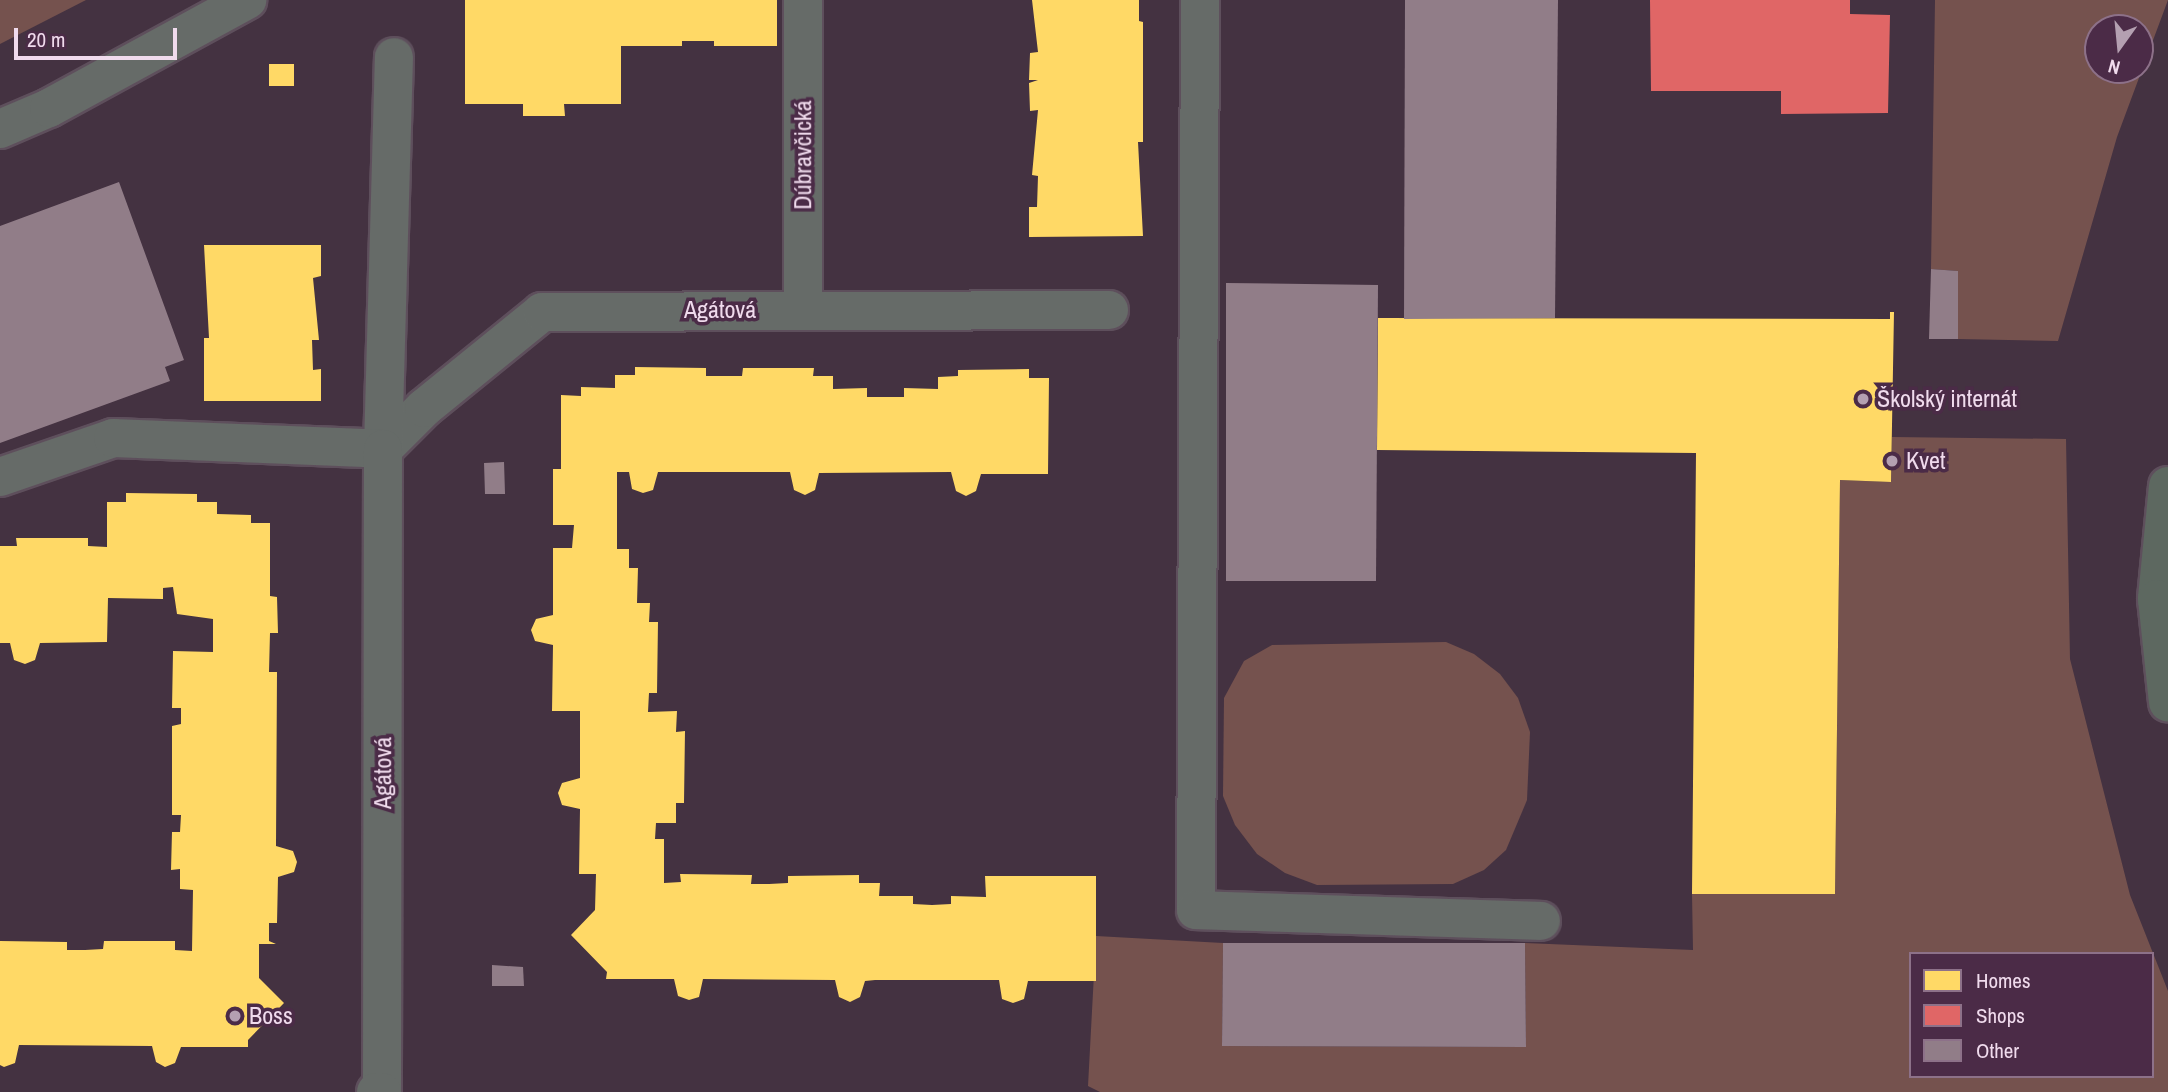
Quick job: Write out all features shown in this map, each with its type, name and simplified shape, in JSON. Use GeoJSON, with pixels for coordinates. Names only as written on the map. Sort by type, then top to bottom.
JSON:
{"type":"FeatureCollection","features":[{"type":"Feature","properties":{"kind":"main road"},"geometry":{"type":"LineString","coordinates":[[2168,486],[2157,599],[2168,702]]}},
{"type":"Feature","properties":{"kind":"street"},"geometry":{"type":"LineString","coordinates":[[0,129],[50,108],[247,0]]}},
{"type":"Feature","properties":{"kind":"street","name":"Dúbravčická"},"geometry":{"type":"LineString","coordinates":[[803,0],[803,310]]}},
{"type":"Feature","properties":{"kind":"street"},"geometry":{"type":"LineString","coordinates":[[1200,0],[1196,910],[1541,920]]}},
{"type":"Feature","properties":{"kind":"street"},"geometry":{"type":"LineString","coordinates":[[0,477],[113,438],[383,449],[394,57]]}},
{"type":"Feature","properties":{"kind":"street","name":"Agátová"},"geometry":{"type":"LineString","coordinates":[[376,1092],[382,1092],[383,449],[424,408],[542,312],[1109,310]]}},
{"type":"Feature","properties":{"kind":"shaded area"},"geometry":{"type":"Polygon","coordinates":[[[0,0],[86,0],[0,44],[0,0]]]}},
{"type":"Feature","properties":{"kind":"shaded area"},"geometry":{"type":"Polygon","coordinates":[[[1935,0],[2168,0],[2154,38],[2154,14],[2084,14],[2084,84],[2137,84],[2117,137],[2058,341],[1958,339],[1958,271],[1931,269],[1935,0]]]}},
{"type":"Feature","properties":{"kind":"shaded area"},"geometry":{"type":"Polygon","coordinates":[[[1892,437],[2066,439],[2070,659],[2130,895],[2153,952],[1909,952],[1909,1078],[2154,1078],[2154,956],[2168,991],[2168,1092],[1100,1092],[1088,1086],[1096,936],[1223,943],[1222,1046],[1526,1047],[1525,943],[1693,950],[1692,894],[1835,894],[1840,480],[1891,482],[1892,437]]]}},
{"type":"Feature","properties":{"kind":"shaded area"},"geometry":{"type":"Polygon","coordinates":[[[1446,642],[1474,654],[1500,674],[1518,698],[1530,732],[1527,800],[1506,850],[1484,870],[1453,884],[1317,885],[1285,873],[1257,854],[1235,825],[1223,796],[1224,698],[1244,661],[1272,645],[1446,642]]]}},
{"type":"Feature","properties":{"kind":"building: Homes"},"geometry":{"type":"Polygon","coordinates":[[[465,0],[777,0],[777,46],[714,46],[714,41],[682,41],[682,46],[621,46],[621,104],[564,104],[565,116],[523,116],[523,104],[465,104],[465,0]]]}},
{"type":"Feature","properties":{"kind":"building: Homes"},"geometry":{"type":"Polygon","coordinates":[[[1032,0],[1139,0],[1139,21],[1143,22],[1143,142],[1138,142],[1143,236],[1029,237],[1029,207],[1037,207],[1038,176],[1032,175],[1038,110],[1030,111],[1029,83],[1038,80],[1029,80],[1030,53],[1038,52],[1032,0]]]}},
{"type":"Feature","properties":{"kind":"building: Homes"},"geometry":{"type":"Polygon","coordinates":[[[269,64],[294,64],[294,86],[269,86],[269,64]]]}},
{"type":"Feature","properties":{"kind":"building: Homes"},"geometry":{"type":"Polygon","coordinates":[[[204,245],[321,245],[321,276],[313,278],[319,340],[312,340],[313,370],[321,369],[321,401],[204,401],[204,338],[209,338],[204,245]]]}},
{"type":"Feature","properties":{"kind":"building: Homes"},"geometry":{"type":"Polygon","coordinates":[[[1890,312],[1894,312],[1891,482],[1840,480],[1835,894],[1692,894],[1696,453],[1377,450],[1378,318],[1890,319],[1890,312]]]}},
{"type":"Feature","properties":{"kind":"building: Homes"},"geometry":{"type":"Polygon","coordinates":[[[635,367],[706,368],[706,376],[742,376],[743,368],[814,368],[813,376],[833,376],[833,389],[867,388],[867,397],[904,397],[904,388],[938,389],[938,377],[958,376],[958,370],[1029,369],[1029,378],[1049,378],[1048,474],[981,474],[976,491],[966,496],[956,491],[951,472],[819,473],[815,490],[805,495],[794,490],[790,472],[658,472],[653,490],[643,493],[632,489],[629,472],[617,472],[617,549],[629,549],[629,568],[638,568],[637,603],[650,603],[649,622],[658,622],[657,693],[649,693],[648,712],[677,711],[676,732],[685,731],[684,803],[676,803],[676,823],[656,823],[655,839],[664,839],[664,883],[681,882],[680,874],[752,875],[751,884],[788,883],[788,876],[859,875],[859,883],[880,883],[879,896],[913,896],[913,904],[932,905],[951,904],[951,896],[986,897],[985,876],[1096,876],[1096,981],[1028,981],[1024,999],[1013,1003],[1002,999],[999,980],[865,981],[860,997],[850,1002],[839,997],[835,980],[703,979],[699,997],[689,1000],[678,996],[674,979],[606,979],[607,972],[571,935],[595,910],[596,874],[579,874],[580,809],[562,805],[558,793],[562,783],[580,778],[580,711],[552,711],[553,645],[535,641],[531,630],[536,619],[553,615],[553,548],[572,548],[574,525],[553,525],[553,469],[561,469],[561,395],[581,396],[581,387],[615,388],[615,375],[635,375],[635,367]]]}},
{"type":"Feature","properties":{"kind":"building: Homes"},"geometry":{"type":"Polygon","coordinates":[[[126,493],[197,494],[197,502],[217,502],[217,514],[251,515],[251,523],[270,523],[270,596],[277,597],[278,633],[270,633],[269,672],[277,672],[276,846],[293,851],[297,862],[294,872],[278,877],[277,923],[269,923],[269,941],[276,944],[259,944],[259,978],[284,1003],[248,1040],[248,1047],[181,1047],[175,1063],[165,1067],[156,1062],[152,1046],[19,1045],[15,1063],[4,1067],[0,1065],[0,941],[67,942],[67,950],[85,950],[103,949],[104,941],[175,941],[175,950],[192,951],[193,890],[180,889],[180,869],[171,870],[172,832],[180,832],[181,815],[172,815],[172,726],[181,724],[181,708],[172,708],[173,651],[213,652],[213,619],[177,614],[173,587],[163,588],[163,599],[108,598],[107,642],[40,643],[35,660],[25,664],[14,660],[10,643],[0,643],[0,546],[17,546],[16,538],[88,538],[88,546],[107,547],[107,502],[126,502],[126,493]]]}},
{"type":"Feature","properties":{"kind":"building: Shops"},"geometry":{"type":"Polygon","coordinates":[[[1650,0],[1850,0],[1850,14],[1890,15],[1888,113],[1781,114],[1781,91],[1651,91],[1650,0]]]}},
{"type":"Feature","properties":{"kind":"building: Other"},"geometry":{"type":"Polygon","coordinates":[[[1405,0],[1558,0],[1555,318],[1404,319],[1405,0]]]}},
{"type":"Feature","properties":{"kind":"building: Other"},"geometry":{"type":"Polygon","coordinates":[[[119,182],[184,360],[165,367],[170,381],[0,443],[0,226],[119,182]]]}},
{"type":"Feature","properties":{"kind":"building: Other"},"geometry":{"type":"Polygon","coordinates":[[[1931,269],[1958,271],[1958,339],[1929,339],[1931,269]]]}},
{"type":"Feature","properties":{"kind":"building: Other"},"geometry":{"type":"Polygon","coordinates":[[[1226,283],[1378,285],[1376,581],[1226,581],[1226,283]]]}},
{"type":"Feature","properties":{"kind":"building: Other"},"geometry":{"type":"Polygon","coordinates":[[[504,462],[505,494],[485,494],[484,463],[504,462]]]}},
{"type":"Feature","properties":{"kind":"building: Other"},"geometry":{"type":"Polygon","coordinates":[[[1223,943],[1525,943],[1526,1047],[1222,1046],[1223,943]]]}},
{"type":"Feature","properties":{"kind":"building: Other"},"geometry":{"type":"Polygon","coordinates":[[[492,965],[523,967],[524,986],[492,986],[492,965]]]}},
{"type":"Feature","properties":{"kind":"place","name":"Školský internát"},"geometry":{"type":"Point","coordinates":[1863,399]}},
{"type":"Feature","properties":{"kind":"place","name":"Kvet"},"geometry":{"type":"Point","coordinates":[1892,461]}},
{"type":"Feature","properties":{"kind":"place","name":"Boss"},"geometry":{"type":"Point","coordinates":[235,1016]}}]}
